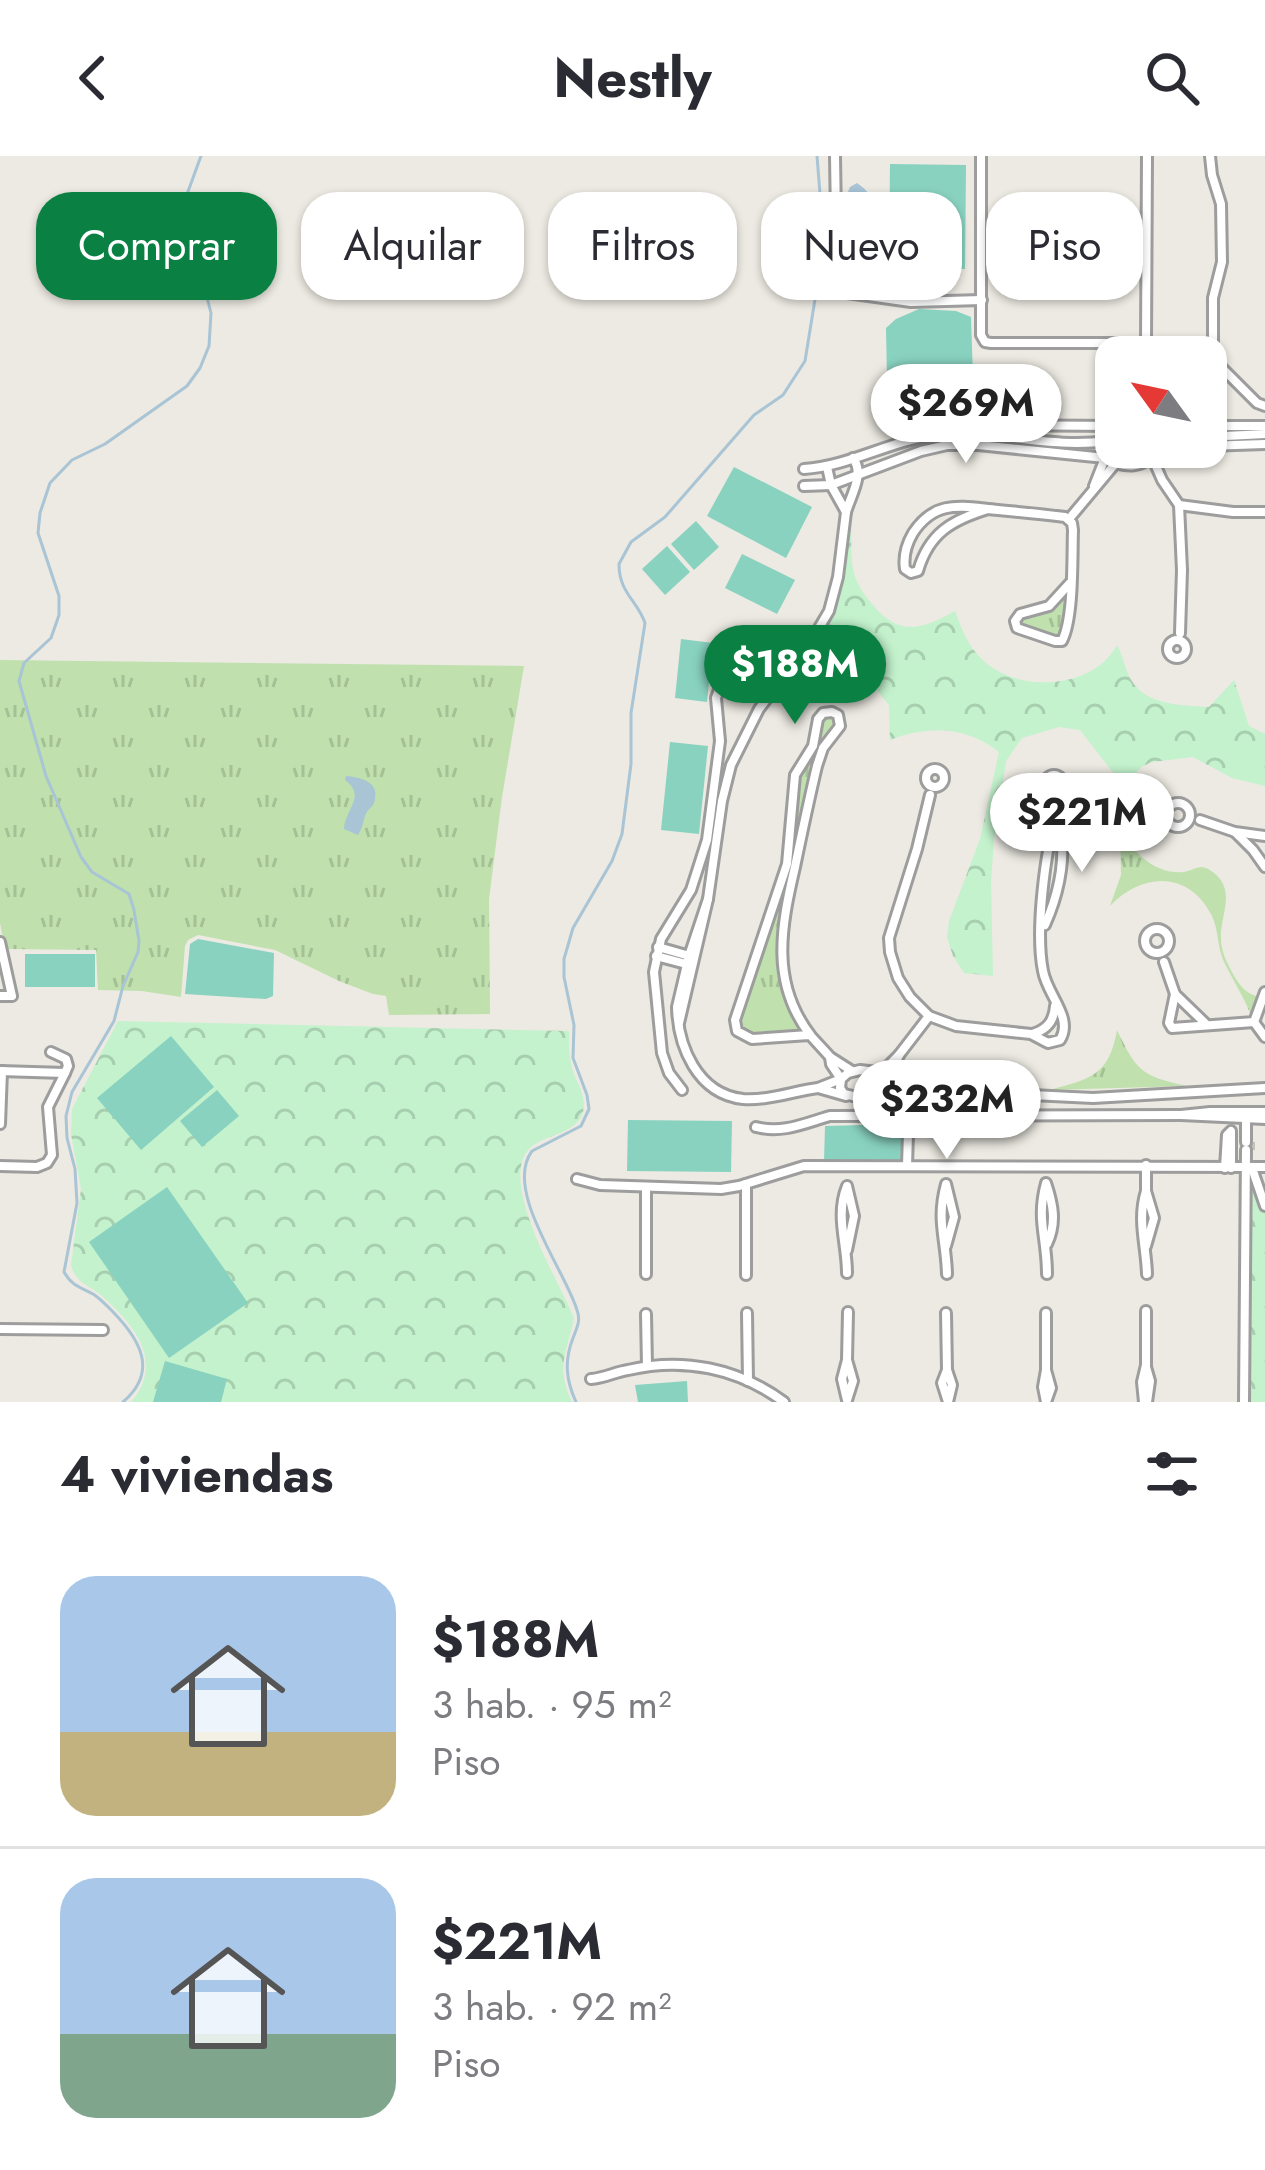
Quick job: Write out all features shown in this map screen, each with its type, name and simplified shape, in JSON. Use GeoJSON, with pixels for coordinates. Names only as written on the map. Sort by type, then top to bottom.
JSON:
{"type":"FeatureCollection","features":[{"type":"Feature","properties":{"kind":"street"},"geometry":{"type":"LineString","coordinates":[[835,156],[840,292],[911,302],[982,300]]}},
{"type":"Feature","properties":{"kind":"street"},"geometry":{"type":"LineString","coordinates":[[981,156],[985,342],[1146,343],[1147,156]]}},
{"type":"Feature","properties":{"kind":"street"},"geometry":{"type":"LineString","coordinates":[[1210,156],[1221,204],[1222,262],[1213,298],[1213,355],[1265,406]]}},
{"type":"Feature","properties":{"kind":"street"},"geometry":{"type":"LineString","coordinates":[[978,425],[1095,426]]}},
{"type":"Feature","properties":{"kind":"street"},"geometry":{"type":"LineString","coordinates":[[1227,427],[1265,430]]}},
{"type":"Feature","properties":{"kind":"street"},"geometry":{"type":"LineString","coordinates":[[1227,438],[1265,430]]}},
{"type":"Feature","properties":{"kind":"street"},"geometry":{"type":"LineString","coordinates":[[804,469],[827,467],[896,443],[938,435],[1095,441]]}},
{"type":"Feature","properties":{"kind":"street"},"geometry":{"type":"LineString","coordinates":[[1227,443],[1265,444]]}},
{"type":"Feature","properties":{"kind":"street"},"geometry":{"type":"LineString","coordinates":[[804,486],[831,485],[946,445],[1095,457]]}},
{"type":"Feature","properties":{"kind":"street"},"geometry":{"type":"LineString","coordinates":[[853,458],[858,476],[846,512],[836,591],[829,610],[759,709],[731,765],[708,899],[677,1006],[679,1023],[685,1049],[707,1083],[750,1099],[818,1088],[853,1072],[884,1070],[928,1016]]}},
{"type":"Feature","properties":{"kind":"street"},"geometry":{"type":"LineString","coordinates":[[827,467],[846,512]]}},
{"type":"Feature","properties":{"kind":"street"},"geometry":{"type":"LineString","coordinates":[[1094,486],[1101,468]]}},
{"type":"Feature","properties":{"kind":"street"},"geometry":{"type":"LineString","coordinates":[[1069,519],[1111,468]]}},
{"type":"Feature","properties":{"kind":"street"},"geometry":{"type":"LineString","coordinates":[[1144,468],[1162,480]]}},
{"type":"Feature","properties":{"kind":"street"},"geometry":{"type":"LineString","coordinates":[[1158,468],[1179,505],[1179,639]]}},
{"type":"Feature","properties":{"kind":"street"},"geometry":{"type":"LineString","coordinates":[[988,509],[942,530],[926,549],[918,571],[905,569],[909,540],[935,512],[961,505],[1069,519]]}},
{"type":"Feature","properties":{"kind":"street"},"geometry":{"type":"LineString","coordinates":[[1179,505],[1265,512]]}},
{"type":"Feature","properties":{"kind":"street"},"geometry":{"type":"LineString","coordinates":[[1069,519],[1073,530],[1068,627],[1062,640],[1017,628],[1020,614],[1049,606],[1070,583]]}},
{"type":"Feature","properties":{"kind":"street"},"geometry":{"type":"LineString","coordinates":[[682,1090],[668,1073],[662,1053],[653,986],[657,952],[691,890],[707,840],[720,741],[715,706],[727,668]]}},
{"type":"Feature","properties":{"kind":"street"},"geometry":{"type":"LineString","coordinates":[[809,1035],[752,1039],[735,1026],[791,865],[820,755],[840,726],[838,715],[832,712],[818,719],[813,746],[794,781],[791,865],[781,950],[789,993],[809,1035],[853,1072]]}},
{"type":"Feature","properties":{"kind":"street"},"geometry":{"type":"LineString","coordinates":[[932,789],[889,945],[902,987],[928,1016],[956,1026],[1031,1034],[1048,1043],[1056,1042],[1066,1030],[1043,975],[1043,886],[1057,812]]}},
{"type":"Feature","properties":{"kind":"street"},"geometry":{"type":"LineString","coordinates":[[1042,932],[1061,872],[1056,795]]}},
{"type":"Feature","properties":{"kind":"street"},"geometry":{"type":"LineString","coordinates":[[1200,820],[1171,825],[1166,810],[1180,802],[1200,820],[1265,836]]}},
{"type":"Feature","properties":{"kind":"street"},"geometry":{"type":"LineString","coordinates":[[1186,823],[1189,811]]}},
{"type":"Feature","properties":{"kind":"street"},"geometry":{"type":"LineString","coordinates":[[1234,832],[1265,867]]}},
{"type":"Feature","properties":{"kind":"street"},"geometry":{"type":"LineString","coordinates":[[1165,962],[1148,948],[1145,940],[1151,930],[1160,929],[1169,941],[1165,962],[1174,994],[1172,1028],[1253,1022]]}},
{"type":"Feature","properties":{"kind":"street"},"geometry":{"type":"LineString","coordinates":[[0,942],[12,996],[0,996]]}},
{"type":"Feature","properties":{"kind":"street"},"geometry":{"type":"LineString","coordinates":[[1154,953],[1166,949]]}},
{"type":"Feature","properties":{"kind":"street"},"geometry":{"type":"LineString","coordinates":[[657,952],[691,961]]}},
{"type":"Feature","properties":{"kind":"street"},"geometry":{"type":"LineString","coordinates":[[1253,1022],[1265,992]]}},
{"type":"Feature","properties":{"kind":"street"},"geometry":{"type":"LineString","coordinates":[[1174,994],[1206,1024]]}},
{"type":"Feature","properties":{"kind":"street"},"geometry":{"type":"LineString","coordinates":[[1031,1034],[1050,1023],[1055,1005]]}},
{"type":"Feature","properties":{"kind":"street"},"geometry":{"type":"LineString","coordinates":[[1253,1022],[1265,1037]]}},
{"type":"Feature","properties":{"kind":"street"},"geometry":{"type":"LineString","coordinates":[[0,1166],[37,1167],[52,1155],[48,1107],[68,1066],[66,1059],[51,1052]]}},
{"type":"Feature","properties":{"kind":"street"},"geometry":{"type":"LineString","coordinates":[[880,1096],[899,1055]]}},
{"type":"Feature","properties":{"kind":"street"},"geometry":{"type":"LineString","coordinates":[[830,1057],[846,1096]]}},
{"type":"Feature","properties":{"kind":"street"},"geometry":{"type":"LineString","coordinates":[[0,1124],[1,1071],[65,1073]]}},
{"type":"Feature","properties":{"kind":"street"},"geometry":{"type":"LineString","coordinates":[[877,1072],[908,1088]]}},
{"type":"Feature","properties":{"kind":"street"},"geometry":{"type":"LineString","coordinates":[[818,1088],[866,1099],[908,1088],[1093,1098],[1265,1088]]}},
{"type":"Feature","properties":{"kind":"street"},"geometry":{"type":"LineString","coordinates":[[907,1166],[914,1115]]}},
{"type":"Feature","properties":{"kind":"street"},"geometry":{"type":"LineString","coordinates":[[1228,1168],[1226,1146],[1243,1115]]}},
{"type":"Feature","properties":{"kind":"street"},"geometry":{"type":"LineString","coordinates":[[1243,1115],[1249,1168],[1244,1402]]}},
{"type":"Feature","properties":{"kind":"street"},"geometry":{"type":"LineString","coordinates":[[756,1127],[799,1128],[830,1116],[1265,1115]]}},
{"type":"Feature","properties":{"kind":"street"},"geometry":{"type":"LineString","coordinates":[[577,1179],[600,1185],[721,1189],[805,1166],[1265,1167]]}},
{"type":"Feature","properties":{"kind":"street"},"geometry":{"type":"LineString","coordinates":[[847,1273],[854,1216],[848,1166]]}},
{"type":"Feature","properties":{"kind":"street"},"geometry":{"type":"LineString","coordinates":[[946,1166],[954,1217],[946,1246],[947,1274]]}},
{"type":"Feature","properties":{"kind":"street"},"geometry":{"type":"LineString","coordinates":[[1046,1166],[1054,1213],[1047,1274]]}},
{"type":"Feature","properties":{"kind":"street"},"geometry":{"type":"LineString","coordinates":[[1146,1166],[1146,1191],[1154,1218],[1146,1246],[1147,1274]]}},
{"type":"Feature","properties":{"kind":"street"},"geometry":{"type":"LineString","coordinates":[[1249,1168],[1265,1206]]}},
{"type":"Feature","properties":{"kind":"street"},"geometry":{"type":"LineString","coordinates":[[746,1184],[746,1275]]}},
{"type":"Feature","properties":{"kind":"street"},"geometry":{"type":"LineString","coordinates":[[646,1187],[646,1274]]}},
{"type":"Feature","properties":{"kind":"street"},"geometry":{"type":"LineString","coordinates":[[1146,1311],[1142,1382],[1146,1402]]}},
{"type":"Feature","properties":{"kind":"street"},"geometry":{"type":"LineString","coordinates":[[847,1401],[842,1379],[848,1312]]}},
{"type":"Feature","properties":{"kind":"street"},"geometry":{"type":"LineString","coordinates":[[946,1312],[947,1370],[952,1384],[947,1402]]}},
{"type":"Feature","properties":{"kind":"street"},"geometry":{"type":"LineString","coordinates":[[646,1313],[647,1366]]}},
{"type":"Feature","properties":{"kind":"street"},"geometry":{"type":"LineString","coordinates":[[748,1313],[748,1381]]}},
{"type":"Feature","properties":{"kind":"street"},"geometry":{"type":"LineString","coordinates":[[1046,1313],[1046,1370],[1051,1388],[1046,1402]]}},
{"type":"Feature","properties":{"kind":"street"},"geometry":{"type":"LineString","coordinates":[[0,1330],[104,1330]]}},
{"type":"Feature","properties":{"kind":"street"},"geometry":{"type":"LineString","coordinates":[[591,1379],[647,1366],[706,1367],[748,1381],[784,1402]]}},
{"type":"Feature","properties":{"kind":"green space"},"geometry":{"type":"Polygon","coordinates":[[[850,513],[854,573],[882,615],[911,627],[955,611],[977,654],[1005,675],[1041,682],[1077,677],[1107,659],[1117,645],[1134,685],[1162,702],[1209,707],[1234,680],[1249,726],[1265,734],[1265,786],[1232,778],[1193,757],[1141,767],[1125,788],[1080,730],[1059,727],[1022,738],[1006,761],[994,839],[993,976],[964,973],[947,937],[949,921],[980,839],[999,752],[974,737],[946,731],[890,740],[889,705],[861,671],[839,663],[821,664],[782,685],[831,611],[841,582],[850,513]]]}},
{"type":"Feature","properties":{"kind":"green space"},"geometry":{"type":"Polygon","coordinates":[[[1065,594],[1066,627],[1061,638],[1020,626],[1020,618],[1049,609],[1065,594]]]}},
{"type":"Feature","properties":{"kind":"green space"},"geometry":{"type":"Polygon","coordinates":[[[0,660],[524,666],[489,899],[490,1014],[389,1015],[386,996],[339,981],[275,950],[198,935],[185,946],[181,997],[98,990],[96,950],[5,949],[0,923],[0,660]]]}},
{"type":"Feature","properties":{"kind":"green space"},"geometry":{"type":"Polygon","coordinates":[[[830,714],[838,723],[820,748],[792,861],[797,779],[821,717],[830,714]]]}},
{"type":"Feature","properties":{"kind":"green space"},"geometry":{"type":"Polygon","coordinates":[[[1120,826],[1130,844],[1153,865],[1173,872],[1202,867],[1222,881],[1226,897],[1222,948],[1241,985],[1259,997],[1250,1013],[1222,956],[1212,916],[1191,890],[1164,881],[1150,882],[1110,906],[1121,875],[1120,826]]]}},
{"type":"Feature","properties":{"kind":"green space"},"geometry":{"type":"Polygon","coordinates":[[[789,867],[778,944],[780,969],[803,1031],[746,1035],[738,1024],[739,1015],[789,867]]]}},
{"type":"Feature","properties":{"kind":"green space"},"geometry":{"type":"Polygon","coordinates":[[[118,1021],[569,1031],[583,1112],[574,1125],[531,1147],[522,1162],[521,1182],[534,1231],[574,1318],[563,1369],[572,1402],[131,1402],[145,1373],[142,1345],[126,1320],[80,1280],[71,1265],[81,1189],[71,1134],[72,1109],[118,1021]]]}},
{"type":"Feature","properties":{"kind":"green space"},"geometry":{"type":"Polygon","coordinates":[[[1117,1030],[1143,1070],[1187,1086],[1049,1090],[1076,1082],[1103,1066],[1117,1030]]]}},
{"type":"Feature","properties":{"kind":"green space"},"geometry":{"type":"Polygon","coordinates":[[[1251,1172],[1265,1206],[1265,1402],[1244,1402],[1246,1174],[1251,1172]]]}},
{"type":"Feature","properties":{"kind":"shaded area"},"geometry":{"type":"Polygon","coordinates":[[[890,164],[966,165],[965,269],[962,192],[890,192],[890,164]]]}},
{"type":"Feature","properties":{"kind":"shaded area"},"geometry":{"type":"Polygon","coordinates":[[[857,183],[867,192],[848,192],[857,183]]]}},
{"type":"Feature","properties":{"kind":"shaded area"},"geometry":{"type":"Polygon","coordinates":[[[919,309],[956,311],[971,317],[973,378],[887,379],[886,328],[919,309]]]}},
{"type":"Feature","properties":{"kind":"shaded area"},"geometry":{"type":"Polygon","coordinates":[[[734,467],[812,507],[786,558],[707,516],[734,467]]]}},
{"type":"Feature","properties":{"kind":"shaded area"},"geometry":{"type":"Polygon","coordinates":[[[696,521],[719,547],[694,570],[671,544],[696,521]]]}},
{"type":"Feature","properties":{"kind":"shaded area"},"geometry":{"type":"Polygon","coordinates":[[[667,546],[690,572],[665,595],[642,569],[667,546]]]}},
{"type":"Feature","properties":{"kind":"shaded area"},"geometry":{"type":"Polygon","coordinates":[[[742,554],[795,580],[777,614],[725,588],[742,554]]]}},
{"type":"Feature","properties":{"kind":"shaded area"},"geometry":{"type":"Polygon","coordinates":[[[681,639],[713,643],[707,702],[675,698],[681,639]]]}},
{"type":"Feature","properties":{"kind":"shaded area"},"geometry":{"type":"Polygon","coordinates":[[[670,742],[708,746],[699,834],[661,830],[670,742]]]}},
{"type":"Feature","properties":{"kind":"shaded area"},"geometry":{"type":"Polygon","coordinates":[[[346,776],[367,781],[374,788],[374,802],[358,835],[344,829],[355,797],[346,776]]]}},
{"type":"Feature","properties":{"kind":"shaded area"},"geometry":{"type":"Polygon","coordinates":[[[198,939],[274,953],[273,996],[185,994],[190,944],[198,939]]]}},
{"type":"Feature","properties":{"kind":"shaded area"},"geometry":{"type":"Polygon","coordinates":[[[25,954],[95,954],[95,987],[25,987],[25,954]]]}},
{"type":"Feature","properties":{"kind":"shaded area"},"geometry":{"type":"Polygon","coordinates":[[[171,1036],[214,1087],[141,1150],[97,1098],[171,1036]]]}},
{"type":"Feature","properties":{"kind":"shaded area"},"geometry":{"type":"Polygon","coordinates":[[[217,1090],[239,1116],[202,1147],[180,1121],[217,1090]]]}},
{"type":"Feature","properties":{"kind":"shaded area"},"geometry":{"type":"Polygon","coordinates":[[[628,1120],[732,1121],[731,1172],[627,1171],[628,1120]]]}},
{"type":"Feature","properties":{"kind":"shaded area"},"geometry":{"type":"Polygon","coordinates":[[[904,1124],[901,1162],[824,1161],[825,1126],[904,1124]]]}},
{"type":"Feature","properties":{"kind":"shaded area"},"geometry":{"type":"Polygon","coordinates":[[[167,1187],[248,1303],[169,1358],[89,1242],[167,1187]]]}},
{"type":"Feature","properties":{"kind":"shaded area"},"geometry":{"type":"Polygon","coordinates":[[[165,1361],[227,1379],[221,1402],[153,1402],[165,1361]]]}},
{"type":"Feature","properties":{"kind":"shaded area"},"geometry":{"type":"Polygon","coordinates":[[[687,1381],[688,1402],[638,1402],[635,1385],[687,1381]]]}},
{"type":"Feature","properties":{"kind":"waterway"},"geometry":{"type":"LineString","coordinates":[[123,1402],[134,1391],[143,1368],[138,1346],[107,1306],[64,1272],[77,1203],[66,1116],[72,1092],[114,1021],[139,941],[129,894],[92,872],[81,857],[46,776],[19,681],[24,663],[51,638],[59,615],[59,596],[38,533],[50,483],[72,460],[105,444],[187,386],[209,346],[211,313],[185,212],[201,156]]}},
{"type":"Feature","properties":{"kind":"waterway"},"geometry":{"type":"LineString","coordinates":[[576,1402],[567,1363],[578,1314],[530,1208],[525,1167],[532,1151],[581,1126],[589,1109],[573,1058],[574,1025],[564,959],[573,928],[612,861],[622,834],[631,764],[631,713],[645,623],[625,589],[619,564],[631,542],[665,517],[754,415],[783,395],[805,361],[824,244],[817,156]]}},
{"type":"Feature","properties":{"kind":"tunnel"},"geometry":{"type":"LineString","coordinates":[[1251,1142],[1251,1150]]}}]}
